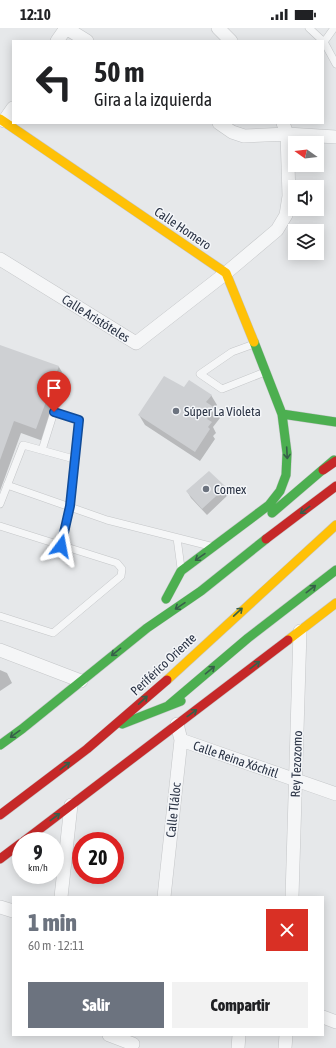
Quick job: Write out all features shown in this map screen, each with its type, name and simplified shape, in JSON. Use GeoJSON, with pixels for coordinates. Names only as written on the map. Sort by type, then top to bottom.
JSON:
{"type":"FeatureCollection","features":[{"type":"Feature","properties":{"kind":"main road","name":"Calle Homero"},"geometry":{"type":"LineString","coordinates":[[2,120],[226,273]]}},
{"type":"Feature","properties":{"kind":"main road"},"geometry":{"type":"LineString","coordinates":[[147,628],[166,600],[181,571],[215,547],[269,505],[280,490],[286,475],[287,453],[282,414],[226,273]]}},
{"type":"Feature","properties":{"kind":"main road"},"geometry":{"type":"LineString","coordinates":[[282,414],[333,422]]}},
{"type":"Feature","properties":{"kind":"main road"},"geometry":{"type":"LineString","coordinates":[[264,521],[336,457]]}},
{"type":"Feature","properties":{"kind":"main road"},"geometry":{"type":"LineString","coordinates":[[323,470],[336,461]]}},
{"type":"Feature","properties":{"kind":"main road"},"geometry":{"type":"LineString","coordinates":[[0,745],[147,628],[201,592],[250,551],[336,486]]}},
{"type":"Feature","properties":{"kind":"main road","name":"Periférico Oriente"},"geometry":{"type":"LineString","coordinates":[[0,815],[114,727],[278,576],[336,525]]}},
{"type":"Feature","properties":{"kind":"main road"},"geometry":{"type":"LineString","coordinates":[[169,704],[248,638],[336,570]]}},
{"type":"Feature","properties":{"kind":"main road"},"geometry":{"type":"LineString","coordinates":[[166,600],[184,585]]}},
{"type":"Feature","properties":{"kind":"main road"},"geometry":{"type":"LineString","coordinates":[[36,832],[336,603]]}},
{"type":"Feature","properties":{"kind":"main road"},"geometry":{"type":"LineString","coordinates":[[114,727],[169,704],[224,689]]}},
{"type":"Feature","properties":{"kind":"main road"},"geometry":{"type":"LineString","coordinates":[[0,859],[12,850]]}},
{"type":"Feature","properties":{"kind":"street"},"geometry":{"type":"LineString","coordinates":[[58,40],[66,28],[85,40]]}},
{"type":"Feature","properties":{"kind":"street"},"geometry":{"type":"LineString","coordinates":[[218,28],[230,40]]}},
{"type":"Feature","properties":{"kind":"street"},"geometry":{"type":"LineString","coordinates":[[2,120],[12,109]]}},
{"type":"Feature","properties":{"kind":"street"},"geometry":{"type":"LineString","coordinates":[[220,124],[232,132],[244,136],[285,129],[336,137]]}},
{"type":"Feature","properties":{"kind":"street"},"geometry":{"type":"LineString","coordinates":[[226,273],[277,230],[286,215],[289,196],[285,129]]}},
{"type":"Feature","properties":{"kind":"street","name":"Calle Aristóteles"},"geometry":{"type":"LineString","coordinates":[[0,259],[136,343],[226,273]]}},
{"type":"Feature","properties":{"kind":"street","name":"Rey Tezozomo"},"geometry":{"type":"LineString","coordinates":[[292,896],[300,631]]}},
{"type":"Feature","properties":{"kind":"street"},"geometry":{"type":"LineString","coordinates":[[0,650],[81,681]]}},
{"type":"Feature","properties":{"kind":"street","name":"Calle Tláloc"},"geometry":{"type":"LineString","coordinates":[[164,896],[181,740],[177,724]]}},
{"type":"Feature","properties":{"kind":"street","name":"Calle Reina Xóchitl"},"geometry":{"type":"LineString","coordinates":[[181,740],[336,794]]}},
{"type":"Feature","properties":{"kind":"street"},"geometry":{"type":"LineString","coordinates":[[61,896],[71,805]]}},
{"type":"Feature","properties":{"kind":"street"},"geometry":{"type":"LineString","coordinates":[[0,907],[12,911]]}},
{"type":"Feature","properties":{"kind":"street"},"geometry":{"type":"LineString","coordinates":[[324,1017],[336,1022]]}},
{"type":"Feature","properties":{"kind":"street"},"geometry":{"type":"LineString","coordinates":[[112,1036],[133,1042]]}},
{"type":"Feature","properties":{"kind":"street"},"geometry":{"type":"LineString","coordinates":[[238,1048],[239,1036]]}},
{"type":"Feature","properties":{"kind":"street"},"geometry":{"type":"LineString","coordinates":[[285,1048],[286,1036]]}},
{"type":"Feature","properties":{"kind":"lane"},"geometry":{"type":"LineString","coordinates":[[309,28],[322,40]]}},
{"type":"Feature","properties":{"kind":"lane"},"geometry":{"type":"LineString","coordinates":[[334,28],[324,42],[336,64]]}},
{"type":"Feature","properties":{"kind":"lane"},"geometry":{"type":"LineString","coordinates":[[254,344],[232,352],[200,374],[222,389],[266,372]]}},
{"type":"Feature","properties":{"kind":"lane"},"geometry":{"type":"LineString","coordinates":[[42,450],[54,412],[79,420],[70,506],[61,546]]}},
{"type":"Feature","properties":{"kind":"lane"},"geometry":{"type":"LineString","coordinates":[[333,422],[336,413]]}},
{"type":"Feature","properties":{"kind":"lane"},"geometry":{"type":"LineString","coordinates":[[0,504],[23,445],[74,460]]}},
{"type":"Feature","properties":{"kind":"lane"},"geometry":{"type":"LineString","coordinates":[[7,485],[107,520],[215,547]]}},
{"type":"Feature","properties":{"kind":"lane"},"geometry":{"type":"LineString","coordinates":[[0,526],[117,563],[122,569],[121,576],[53,633],[0,616]]}},
{"type":"Feature","properties":{"kind":"lane"},"geometry":{"type":"LineString","coordinates":[[177,538],[181,559],[181,571]]}},
{"type":"Feature","properties":{"kind":"building"},"geometry":{"type":"Polygon","coordinates":[[[0,345],[59,366],[36,429],[14,421],[0,460],[0,345]]]}},
{"type":"Feature","properties":{"kind":"building","name":"Súper La Violeta"},"geometry":{"type":"Polygon","coordinates":[[[164,376],[184,387],[189,380],[212,395],[206,402],[215,408],[207,419],[212,422],[208,427],[210,429],[195,452],[138,415],[164,376]]]}},
{"type":"Feature","properties":{"kind":"building","name":"Comex"},"geometry":{"type":"Polygon","coordinates":[[[209,471],[226,487],[202,509],[186,491],[209,471]]]}},
{"type":"Feature","properties":{"kind":"traffic: fast"},"geometry":{"type":"LineString","coordinates":[[166,599],[181,571],[269,505],[280,491],[286,475],[287,453],[282,414],[254,342]]}},
{"type":"Feature","properties":{"kind":"traffic: fast"},"geometry":{"type":"LineString","coordinates":[[282,414],[336,422]]}},
{"type":"Feature","properties":{"kind":"traffic: fast"},"geometry":{"type":"LineString","coordinates":[[272,513],[334,460]]}},
{"type":"Feature","properties":{"kind":"traffic: fast"},"geometry":{"type":"LineString","coordinates":[[0,745],[147,628],[201,591],[266,539]]}},
{"type":"Feature","properties":{"kind":"traffic: fast"},"geometry":{"type":"LineString","coordinates":[[169,705],[248,638],[336,570]]}},
{"type":"Feature","properties":{"kind":"traffic: fast"},"geometry":{"type":"LineString","coordinates":[[122,724],[181,701]]}},
{"type":"Feature","properties":{"kind":"traffic: slow"},"geometry":{"type":"LineString","coordinates":[[0,119],[226,273],[254,342]]}},
{"type":"Feature","properties":{"kind":"traffic: slow"},"geometry":{"type":"LineString","coordinates":[[167,680],[336,525]]}},
{"type":"Feature","properties":{"kind":"traffic: slow"},"geometry":{"type":"LineString","coordinates":[[288,640],[336,603]]}},
{"type":"Feature","properties":{"kind":"traffic: jam"},"geometry":{"type":"LineString","coordinates":[[323,470],[336,461]]}},
{"type":"Feature","properties":{"kind":"traffic: jam"},"geometry":{"type":"LineString","coordinates":[[266,539],[336,486]]}},
{"type":"Feature","properties":{"kind":"traffic: jam"},"geometry":{"type":"LineString","coordinates":[[36,832],[288,640]]}},
{"type":"Feature","properties":{"kind":"traffic: jam"},"geometry":{"type":"LineString","coordinates":[[0,815],[87,749],[167,680]]}},
{"type":"Feature","properties":{"kind":"traffic: jam"},"geometry":{"type":"LineString","coordinates":[[0,859],[12,850]]}},
{"type":"Feature","properties":{"kind":"place","name":"Súper La Violeta"},"geometry":{"type":"Point","coordinates":[176,411]}},
{"type":"Feature","properties":{"kind":"place","name":"Comex"},"geometry":{"type":"Point","coordinates":[206,489]}},
{"type":"Feature","properties":{"kind":"route"},"geometry":{"type":"LineString","coordinates":[[54,412],[79,420],[70,506],[61,546]]}}]}
